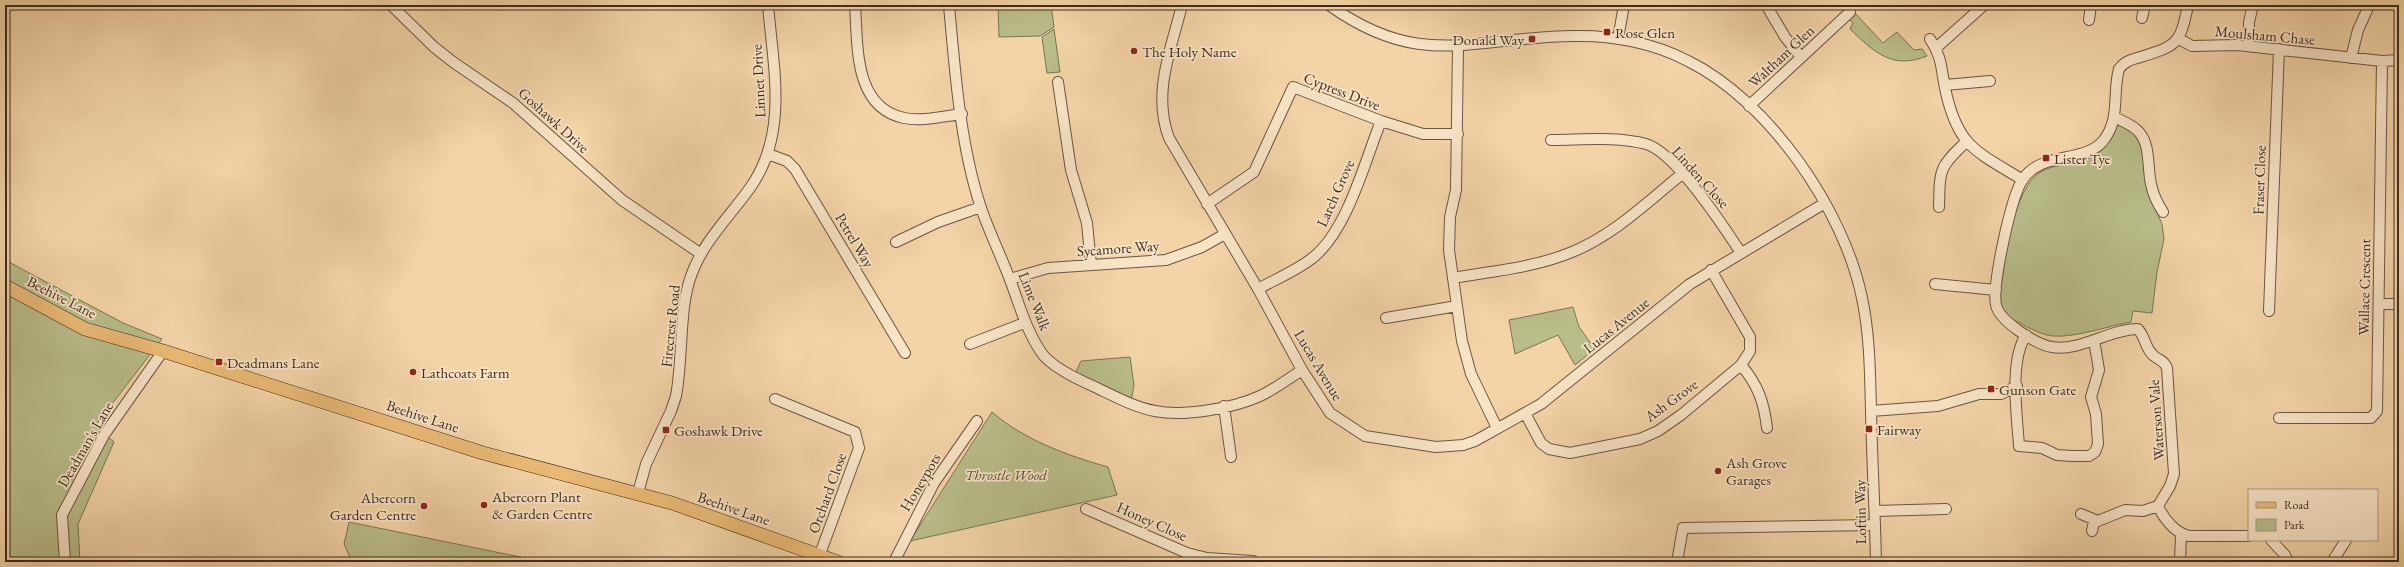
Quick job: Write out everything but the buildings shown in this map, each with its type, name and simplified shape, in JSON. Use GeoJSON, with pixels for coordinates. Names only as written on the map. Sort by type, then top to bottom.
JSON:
{"type":"FeatureCollection","features":[{"type":"Feature","properties":{"kind":"main road","name":"Beehive Lane"},"geometry":{"type":"LineString","coordinates":[[5,286],[85,329],[163,351],[483,453],[638,493],[820,554],[838,562]]}},
{"type":"Feature","properties":{"kind":"street","name":"Goshawk Drive"},"geometry":{"type":"LineString","coordinates":[[391,5],[434,47],[453,62],[513,103],[622,200],[701,254]]}},
{"type":"Feature","properties":{"kind":"street","name":"Linnet Drive"},"geometry":{"type":"LineString","coordinates":[[768,5],[776,117],[768,154]]}},
{"type":"Feature","properties":{"kind":"street"},"geometry":{"type":"LineString","coordinates":[[855,5],[862,79],[867,91],[877,104],[889,113],[904,118],[922,119],[962,114]]}},
{"type":"Feature","properties":{"kind":"street","name":"Lime Walk"},"geometry":{"type":"LineString","coordinates":[[949,5],[968,157],[981,207],[1010,279],[1024,323],[1042,353],[1064,371],[1125,401],[1156,411],[1191,412],[1244,403],[1261,395],[1302,370]]}},
{"type":"Feature","properties":{"kind":"street","name":"Lucas Avenue"},"geometry":{"type":"LineString","coordinates":[[1182,5],[1161,91],[1162,118],[1169,138],[1258,288],[1302,370],[1330,413],[1365,436],[1445,447],[1475,441],[1525,413],[1554,394],[1690,284],[1711,270],[1825,203]]}},
{"type":"Feature","properties":{"kind":"street","name":"Loftin Way"},"geometry":{"type":"LineString","coordinates":[[1329,5],[1369,30],[1385,37],[1420,46],[1458,47],[1526,38],[1576,36],[1618,39],[1669,52],[1689,61],[1729,87],[1749,106],[1793,154],[1825,203],[1843,238],[1862,297],[1869,339],[1876,562]]}},
{"type":"Feature","properties":{"kind":"street"},"geometry":{"type":"LineString","coordinates":[[1618,39],[1624,5]]}},
{"type":"Feature","properties":{"kind":"street"},"geometry":{"type":"LineString","coordinates":[[1766,5],[1785,37],[1801,57]]}},
{"type":"Feature","properties":{"kind":"street"},"geometry":{"type":"LineString","coordinates":[[1936,48],[1984,5]]}},
{"type":"Feature","properties":{"kind":"street"},"geometry":{"type":"LineString","coordinates":[[2089,20],[2091,5]]}},
{"type":"Feature","properties":{"kind":"street"},"geometry":{"type":"LineString","coordinates":[[2142,18],[2144,5]]}},
{"type":"Feature","properties":{"kind":"street"},"geometry":{"type":"LineString","coordinates":[[2179,39],[2188,5]]}},
{"type":"Feature","properties":{"kind":"street"},"geometry":{"type":"LineString","coordinates":[[2248,46],[2248,22],[2253,5]]}},
{"type":"Feature","properties":{"kind":"street"},"geometry":{"type":"LineString","coordinates":[[2351,58],[2358,30],[2368,8]]}},
{"type":"Feature","properties":{"kind":"street","name":"Waltham Glen"},"geometry":{"type":"LineString","coordinates":[[1749,106],[1850,12]]}},
{"type":"Feature","properties":{"kind":"street"},"geometry":{"type":"LineString","coordinates":[[1930,39],[1941,58],[1945,85],[1953,120],[1966,142],[1988,159],[2023,180]]}},
{"type":"Feature","properties":{"kind":"street","name":"Moulsham Chase"},"geometry":{"type":"LineString","coordinates":[[2179,39],[2192,46],[2248,46],[2382,62],[2399,60]]}},
{"type":"Feature","properties":{"kind":"street","name":"Waterson Vale"},"geometry":{"type":"LineString","coordinates":[[2158,506],[2164,498],[2174,474],[2167,368],[2164,362],[2154,356],[2147,348],[2145,337],[2138,329],[2127,329],[2094,340],[2069,346],[2052,347],[2026,335],[2001,317],[1996,306],[1996,290],[2001,248],[2023,180],[2033,169],[2047,161],[2096,148],[2104,140],[2114,117],[2117,98],[2117,76],[2123,64],[2165,50],[2179,39]]}},
{"type":"Feature","properties":{"kind":"street"},"geometry":{"type":"LineString","coordinates":[[1458,47],[1458,134],[1456,190],[1450,216],[1449,243],[1462,341],[1471,374],[1498,428]]}},
{"type":"Feature","properties":{"kind":"street","name":"Fraser Close"},"geometry":{"type":"LineString","coordinates":[[2269,311],[2279,49]]}},
{"type":"Feature","properties":{"kind":"street","name":"Wallace Crescent"},"geometry":{"type":"LineString","coordinates":[[2279,418],[2371,418],[2377,411],[2382,62]]}},
{"type":"Feature","properties":{"kind":"street"},"geometry":{"type":"LineString","coordinates":[[1945,85],[1990,81]]}},
{"type":"Feature","properties":{"kind":"street"},"geometry":{"type":"LineString","coordinates":[[1058,82],[1071,170],[1087,223],[1091,265]]}},
{"type":"Feature","properties":{"kind":"street","name":"Cypress Drive"},"geometry":{"type":"LineString","coordinates":[[1207,204],[1254,172],[1293,87],[1380,121],[1423,134],[1458,134]]}},
{"type":"Feature","properties":{"kind":"street"},"geometry":{"type":"LineString","coordinates":[[2114,117],[2134,127],[2144,140],[2150,184],[2156,200],[2163,212]]}},
{"type":"Feature","properties":{"kind":"street","name":"Larch Grove"},"geometry":{"type":"LineString","coordinates":[[1258,288],[1316,256],[1334,235],[1346,210],[1380,121]]}},
{"type":"Feature","properties":{"kind":"street","name":"Linden Close"},"geometry":{"type":"LineString","coordinates":[[1551,140],[1625,140],[1647,144],[1664,156],[1682,174],[1718,219],[1741,253]]}},
{"type":"Feature","properties":{"kind":"street"},"geometry":{"type":"LineString","coordinates":[[1939,207],[1940,173],[1950,157],[1966,142]]}},
{"type":"Feature","properties":{"kind":"street","name":"Firecrest Road"},"geometry":{"type":"LineString","coordinates":[[638,493],[646,464],[671,411],[676,396],[690,277],[701,254],[751,187],[768,154]]}},
{"type":"Feature","properties":{"kind":"street","name":"Petrel Way"},"geometry":{"type":"LineString","coordinates":[[768,154],[787,162],[795,169],[905,353]]}},
{"type":"Feature","properties":{"kind":"street"},"geometry":{"type":"LineString","coordinates":[[1453,278],[1510,269],[1572,252],[1626,220],[1682,174]]}},
{"type":"Feature","properties":{"kind":"street"},"geometry":{"type":"LineString","coordinates":[[896,242],[938,222],[981,207]]}},
{"type":"Feature","properties":{"kind":"street","name":"Sycamore Way"},"geometry":{"type":"LineString","coordinates":[[1010,279],[1048,268],[1166,260],[1202,247],[1225,234]]}},
{"type":"Feature","properties":{"kind":"street","name":"Ash Grove"},"geometry":{"type":"LineString","coordinates":[[1525,413],[1541,443],[1549,449],[1570,453],[1640,439],[1671,423],[1740,365],[1750,351],[1750,337],[1711,270]]}},
{"type":"Feature","properties":{"kind":"street"},"geometry":{"type":"LineString","coordinates":[[1935,284],[1996,290]]}},
{"type":"Feature","properties":{"kind":"street"},"geometry":{"type":"LineString","coordinates":[[2379,304],[2399,304]]}},
{"type":"Feature","properties":{"kind":"street"},"geometry":{"type":"LineString","coordinates":[[1386,318],[1457,306]]}},
{"type":"Feature","properties":{"kind":"street"},"geometry":{"type":"LineString","coordinates":[[970,344],[1024,323]]}},
{"type":"Feature","properties":{"kind":"street"},"geometry":{"type":"LineString","coordinates":[[2026,335],[2020,344],[2016,359],[2019,446],[2042,448],[2057,455],[2089,456],[2095,452],[2098,444],[2096,414],[2091,397],[2099,370],[2094,340]]}},
{"type":"Feature","properties":{"kind":"street","name":"Deadman's Lane"},"geometry":{"type":"LineString","coordinates":[[65,562],[62,515],[104,435],[163,351]]}},
{"type":"Feature","properties":{"kind":"street"},"geometry":{"type":"LineString","coordinates":[[1740,365],[1759,389],[1764,402],[1767,428]]}},
{"type":"Feature","properties":{"kind":"street"},"geometry":{"type":"LineString","coordinates":[[1871,411],[1926,408],[1979,394],[2001,394],[2017,386]]}},
{"type":"Feature","properties":{"kind":"street"},"geometry":{"type":"LineString","coordinates":[[2001,394],[2017,408]]}},
{"type":"Feature","properties":{"kind":"street","name":"Orchard Close"},"geometry":{"type":"LineString","coordinates":[[775,399],[855,432],[860,448],[820,554]]}},
{"type":"Feature","properties":{"kind":"street"},"geometry":{"type":"LineString","coordinates":[[1224,406],[1231,457]]}},
{"type":"Feature","properties":{"kind":"street","name":"Honeypots"},"geometry":{"type":"LineString","coordinates":[[894,562],[934,483],[977,422]]}},
{"type":"Feature","properties":{"kind":"street"},"geometry":{"type":"LineString","coordinates":[[2081,514],[2093,526],[2125,510],[2143,511],[2158,506],[2162,514],[2181,534],[2189,536],[2248,536]]}},
{"type":"Feature","properties":{"kind":"street","name":"Honey Close"},"geometry":{"type":"LineString","coordinates":[[1086,509],[1204,560],[1253,561]]}},
{"type":"Feature","properties":{"kind":"street"},"geometry":{"type":"LineString","coordinates":[[1875,511],[1946,509]]}},
{"type":"Feature","properties":{"kind":"street"},"geometry":{"type":"LineString","coordinates":[[1677,562],[1683,528],[1875,525]]}},
{"type":"Feature","properties":{"kind":"street"},"geometry":{"type":"LineString","coordinates":[[2180,562],[2181,534]]}},
{"type":"Feature","properties":{"kind":"street"},"geometry":{"type":"LineString","coordinates":[[2272,541],[2285,556],[2288,562]]}},
{"type":"Feature","properties":{"kind":"street"},"geometry":{"type":"LineString","coordinates":[[2332,562],[2345,541]]}},
{"type":"Feature","properties":{"kind":"green space"},"geometry":{"type":"Polygon","coordinates":[[[998,5],[1051,5],[1054,27],[1040,36],[999,37],[998,5]]]}},
{"type":"Feature","properties":{"kind":"green space"},"geometry":{"type":"Polygon","coordinates":[[[1854,12],[1883,43],[1897,32],[1914,50],[1922,49],[1927,56],[1915,60],[1904,61],[1894,60],[1884,56],[1867,45],[1850,29],[1853,23],[1848,18],[1854,12]]]}},
{"type":"Feature","properties":{"kind":"green space"},"geometry":{"type":"Polygon","coordinates":[[[1054,29],[1060,72],[1047,73],[1042,37],[1054,29]]]}},
{"type":"Feature","properties":{"kind":"green space"},"geometry":{"type":"Polygon","coordinates":[[[2117,125],[2128,128],[2137,137],[2142,149],[2150,197],[2162,224],[2164,239],[2157,272],[2152,313],[2133,311],[2131,322],[2081,334],[2053,336],[2040,333],[2009,317],[2002,308],[2001,292],[2005,256],[2015,213],[2023,193],[2037,174],[2048,168],[2084,161],[2096,154],[2107,143],[2117,125]]]}},
{"type":"Feature","properties":{"kind":"green space"},"geometry":{"type":"Polygon","coordinates":[[[5,260],[123,323],[162,339],[95,426],[114,442],[78,524],[80,562],[5,562],[5,260]]]}},
{"type":"Feature","properties":{"kind":"green space"},"geometry":{"type":"Polygon","coordinates":[[[1573,307],[1579,327],[1595,349],[1575,365],[1558,335],[1515,354],[1509,320],[1573,307]]]}},
{"type":"Feature","properties":{"kind":"green space"},"geometry":{"type":"Polygon","coordinates":[[[1130,357],[1134,385],[1131,402],[1075,374],[1081,361],[1130,357]]]}},
{"type":"Feature","properties":{"kind":"green space","name":"Throstle Wood"},"geometry":{"type":"Polygon","coordinates":[[[992,412],[1018,431],[1032,439],[1078,458],[1108,467],[1117,495],[910,541],[992,412]]]}},
{"type":"Feature","properties":{"kind":"green space"},"geometry":{"type":"Polygon","coordinates":[[[349,522],[525,558],[527,562],[352,562],[344,544],[349,522]]]}},
{"type":"Feature","properties":{"kind":"place","name":"Rose Glen"},"geometry":{"type":"Point","coordinates":[1607,32]}},
{"type":"Feature","properties":{"kind":"place","name":"Donald Way"},"geometry":{"type":"Point","coordinates":[1532,39]}},
{"type":"Feature","properties":{"kind":"place","name":"The Holy Name"},"geometry":{"type":"Point","coordinates":[1134,51]}},
{"type":"Feature","properties":{"kind":"place","name":"Lister Tye"},"geometry":{"type":"Point","coordinates":[2046,158]}},
{"type":"Feature","properties":{"kind":"place","name":"Deadmans Lane"},"geometry":{"type":"Point","coordinates":[219,362]}},
{"type":"Feature","properties":{"kind":"place","name":"Lathcoats Farm"},"geometry":{"type":"Point","coordinates":[413,372]}},
{"type":"Feature","properties":{"kind":"place","name":"Gunson Gate"},"geometry":{"type":"Point","coordinates":[1991,389]}},
{"type":"Feature","properties":{"kind":"place","name":"Fairway"},"geometry":{"type":"Point","coordinates":[1869,429]}},
{"type":"Feature","properties":{"kind":"place","name":"Goshawk Drive"},"geometry":{"type":"Point","coordinates":[666,430]}},
{"type":"Feature","properties":{"kind":"place","name":"Ash Grove Garages"},"geometry":{"type":"Point","coordinates":[1718,471]}},
{"type":"Feature","properties":{"kind":"place","name":"Abercorn Plant & Garden Centre"},"geometry":{"type":"Point","coordinates":[484,505]}},
{"type":"Feature","properties":{"kind":"place","name":"Abercorn Garden Centre"},"geometry":{"type":"Point","coordinates":[424,506]}}]}
